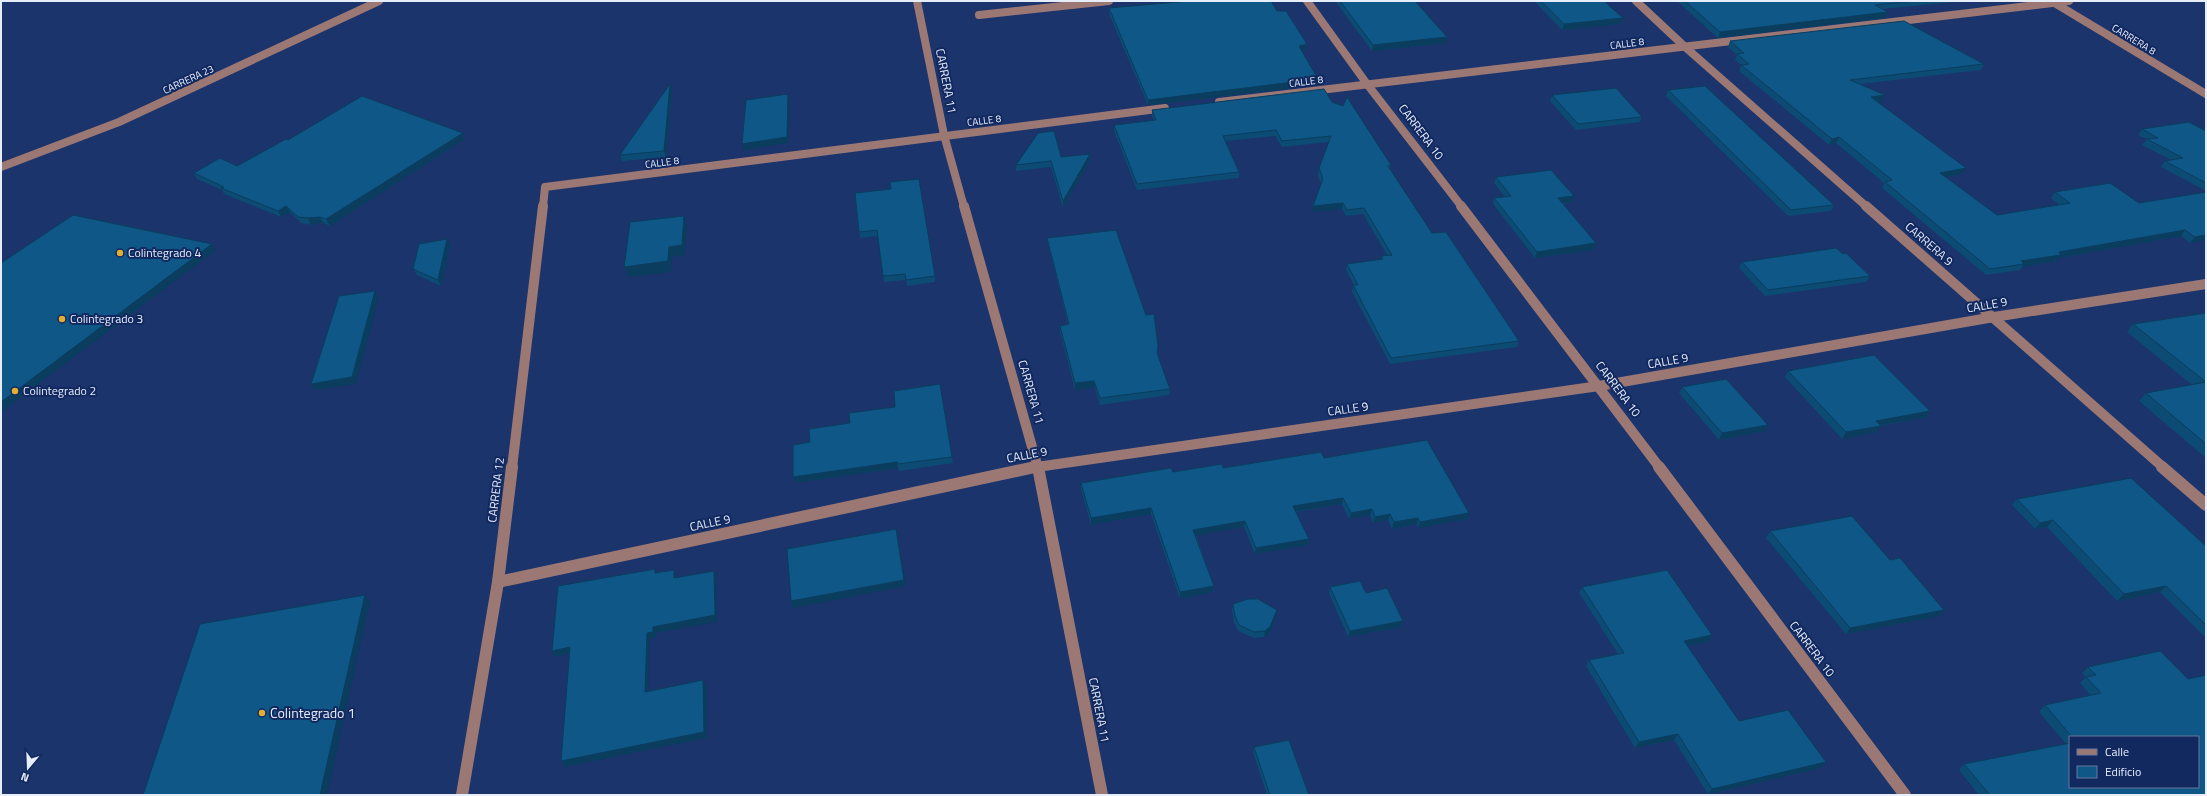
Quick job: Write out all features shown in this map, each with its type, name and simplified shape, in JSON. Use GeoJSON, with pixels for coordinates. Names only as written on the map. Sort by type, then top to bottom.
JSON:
{"type":"FeatureCollection","features":[{"type":"Feature","properties":{"kind":"street","name":"CARRERA 23"},"geometry":{"type":"LineString","coordinates":[[1,167],[119,122],[379,1]]}},
{"type":"Feature","properties":{"kind":"street","name":"CARRERA 11"},"geometry":{"type":"LineString","coordinates":[[917,1],[944,135],[1038,466],[1102,795]]}},
{"type":"Feature","properties":{"kind":"street"},"geometry":{"type":"LineString","coordinates":[[979,16],[1109,1]]}},
{"type":"Feature","properties":{"kind":"street","name":"CARRERA 10"},"geometry":{"type":"LineString","coordinates":[[1307,1],[1367,84],[1599,386],[1905,795]]}},
{"type":"Feature","properties":{"kind":"street","name":"CARRERA 9"},"geometry":{"type":"LineString","coordinates":[[1636,1],[1684,46],[2206,505]]}},
{"type":"Feature","properties":{"kind":"street","name":"CALLE 8"},"geometry":{"type":"LineString","coordinates":[[1210,103],[2069,1]]}},
{"type":"Feature","properties":{"kind":"street","name":"CARRERA 8"},"geometry":{"type":"LineString","coordinates":[[2053,2],[2206,94]]}},
{"type":"Feature","properties":{"kind":"street","name":"CALLE 8"},"geometry":{"type":"LineString","coordinates":[[545,187],[944,135],[1171,108]]}},
{"type":"Feature","properties":{"kind":"street","name":"CARRERA 12"},"geometry":{"type":"LineString","coordinates":[[462,795],[498,582],[545,187]]}},
{"type":"Feature","properties":{"kind":"street","name":"CALLE 9"},"geometry":{"type":"LineString","coordinates":[[498,582],[1038,466],[1599,386],[1994,317],[2206,284]]}},
{"type":"Feature","properties":{"kind":"building"},"geometry":{"type":"Polygon","coordinates":[[[1189,1],[1271,1],[1277,11],[1286,11],[1307,44],[1299,46],[1318,79],[1148,100],[1109,8],[1189,1]]]}},
{"type":"Feature","properties":{"kind":"building"},"geometry":{"type":"Polygon","coordinates":[[[1340,1],[1415,1],[1447,37],[1373,45],[1340,1]]]}},
{"type":"Feature","properties":{"kind":"building"},"geometry":{"type":"Polygon","coordinates":[[[1541,1],[1604,1],[1623,18],[1564,24],[1541,1]]]}},
{"type":"Feature","properties":{"kind":"building"},"geometry":{"type":"Polygon","coordinates":[[[1685,1],[1913,1],[1875,5],[1888,12],[1720,32],[1685,1]]]}},
{"type":"Feature","properties":{"kind":"building"},"geometry":{"type":"Polygon","coordinates":[[[1904,21],[1984,64],[1850,80],[1885,95],[1871,97],[1966,168],[1940,173],[1997,215],[2070,203],[2055,192],[2110,183],[2139,203],[2206,192],[2206,235],[2195,237],[2185,230],[2059,252],[2061,255],[2021,261],[2024,264],[1990,269],[1885,182],[1892,180],[1839,137],[1832,139],[1741,65],[1749,64],[1737,54],[1744,53],[1730,41],[1904,21]]]}},
{"type":"Feature","properties":{"kind":"building"},"geometry":{"type":"Polygon","coordinates":[[[670,84],[664,151],[620,155],[641,125],[670,84]]]}},
{"type":"Feature","properties":{"kind":"building"},"geometry":{"type":"Polygon","coordinates":[[[1705,86],[1834,205],[1791,210],[1668,90],[1705,86]]]}},
{"type":"Feature","properties":{"kind":"building"},"geometry":{"type":"Polygon","coordinates":[[[1616,88],[1642,117],[1578,124],[1552,95],[1616,88]]]}},
{"type":"Feature","properties":{"kind":"building"},"geometry":{"type":"Polygon","coordinates":[[[1324,89],[1332,102],[1343,106],[1347,97],[1391,165],[1388,166],[1432,233],[1446,232],[1519,341],[1391,358],[1353,285],[1358,285],[1347,264],[1383,259],[1381,256],[1392,255],[1364,208],[1347,210],[1343,203],[1313,206],[1323,179],[1319,168],[1331,136],[1282,141],[1276,130],[1223,136],[1239,172],[1137,184],[1114,125],[1156,120],[1152,110],[1324,89]]]}},
{"type":"Feature","properties":{"kind":"building"},"geometry":{"type":"Polygon","coordinates":[[[788,94],[787,137],[742,144],[746,100],[788,94]]]}},
{"type":"Feature","properties":{"kind":"building"},"geometry":{"type":"Polygon","coordinates":[[[362,96],[463,133],[326,219],[320,217],[298,217],[286,206],[278,211],[221,188],[224,187],[194,173],[220,158],[237,166],[286,139],[288,140],[362,96]]]}},
{"type":"Feature","properties":{"kind":"building"},"geometry":{"type":"Polygon","coordinates":[[[2189,122],[2206,131],[2206,183],[2165,161],[2183,158],[2147,139],[2158,138],[2142,129],[2189,122]]]}},
{"type":"Feature","properties":{"kind":"building"},"geometry":{"type":"Polygon","coordinates":[[[1054,131],[1061,157],[1090,154],[1063,201],[1051,161],[1016,165],[1038,133],[1054,131]]]}},
{"type":"Feature","properties":{"kind":"building"},"geometry":{"type":"Polygon","coordinates":[[[1551,170],[1574,196],[1558,198],[1596,243],[1537,252],[1494,198],[1511,196],[1496,177],[1551,170]]]}},
{"type":"Feature","properties":{"kind":"building"},"geometry":{"type":"Polygon","coordinates":[[[919,179],[935,276],[906,280],[905,274],[883,276],[877,230],[859,232],[855,193],[891,189],[890,182],[919,179]]]}},
{"type":"Feature","properties":{"kind":"building"},"geometry":{"type":"Polygon","coordinates":[[[73,215],[212,244],[1,402],[1,263],[73,215]]]}},
{"type":"Feature","properties":{"kind":"building"},"geometry":{"type":"Polygon","coordinates":[[[684,216],[682,245],[669,247],[668,261],[624,267],[630,222],[684,216]]]}},
{"type":"Feature","properties":{"kind":"building"},"geometry":{"type":"Polygon","coordinates":[[[1116,230],[1146,315],[1154,314],[1158,346],[1157,353],[1170,389],[1100,398],[1094,381],[1075,383],[1060,326],[1069,324],[1047,238],[1116,230]]]}},
{"type":"Feature","properties":{"kind":"building"},"geometry":{"type":"Polygon","coordinates":[[[447,239],[438,280],[413,269],[419,244],[447,239]]]}},
{"type":"Feature","properties":{"kind":"building"},"geometry":{"type":"Polygon","coordinates":[[[1836,248],[1843,254],[1846,253],[1870,276],[1768,290],[1742,262],[1836,248]]]}},
{"type":"Feature","properties":{"kind":"building"},"geometry":{"type":"Polygon","coordinates":[[[375,291],[352,377],[311,384],[339,296],[375,291]]]}},
{"type":"Feature","properties":{"kind":"building"},"geometry":{"type":"Polygon","coordinates":[[[2206,313],[2206,382],[2133,324],[2206,313]]]}},
{"type":"Feature","properties":{"kind":"building"},"geometry":{"type":"Polygon","coordinates":[[[1874,355],[1930,411],[1876,421],[1881,426],[1846,432],[1788,371],[1874,355]]]}},
{"type":"Feature","properties":{"kind":"building"},"geometry":{"type":"Polygon","coordinates":[[[1726,379],[1768,425],[1722,433],[1682,387],[1726,379]]]}},
{"type":"Feature","properties":{"kind":"building"},"geometry":{"type":"Polygon","coordinates":[[[2206,382],[2206,444],[2146,393],[2206,382]]]}},
{"type":"Feature","properties":{"kind":"building"},"geometry":{"type":"Polygon","coordinates":[[[940,384],[952,457],[898,464],[897,462],[793,477],[793,445],[810,442],[809,429],[850,423],[849,413],[895,407],[894,391],[940,384]]]}},
{"type":"Feature","properties":{"kind":"building"},"geometry":{"type":"Polygon","coordinates":[[[1427,440],[1469,513],[1420,522],[1418,518],[1394,522],[1390,514],[1375,517],[1372,509],[1351,513],[1343,498],[1293,506],[1309,539],[1256,548],[1245,521],[1193,530],[1214,586],[1180,592],[1151,508],[1091,518],[1081,483],[1171,468],[1173,472],[1222,464],[1223,468],[1321,452],[1324,458],[1427,440]]]}},
{"type":"Feature","properties":{"kind":"building"},"geometry":{"type":"Polygon","coordinates":[[[2131,478],[2206,546],[2206,625],[2166,586],[2124,594],[2053,520],[2040,523],[2017,499],[2131,478]]]}},
{"type":"Feature","properties":{"kind":"building"},"geometry":{"type":"Polygon","coordinates":[[[1852,516],[1890,560],[1900,558],[1944,610],[1850,628],[1770,531],[1852,516]]]}},
{"type":"Feature","properties":{"kind":"building"},"geometry":{"type":"Polygon","coordinates":[[[896,529],[904,580],[791,601],[787,549],[896,529]]]}},
{"type":"Feature","properties":{"kind":"building"},"geometry":{"type":"Polygon","coordinates":[[[655,569],[655,573],[674,570],[674,578],[714,571],[715,615],[653,627],[653,632],[647,633],[645,692],[703,680],[704,732],[561,761],[570,647],[552,651],[558,586],[655,569]]]}},
{"type":"Feature","properties":{"kind":"building"},"geometry":{"type":"Polygon","coordinates":[[[1667,570],[1712,635],[1684,641],[1739,721],[1788,710],[1826,762],[1712,789],[1678,734],[1639,742],[1589,660],[1624,653],[1582,587],[1667,570]]]}},
{"type":"Feature","properties":{"kind":"building"},"geometry":{"type":"Polygon","coordinates":[[[1360,581],[1366,593],[1387,588],[1403,621],[1350,631],[1330,587],[1360,581]]]}},
{"type":"Feature","properties":{"kind":"building","name":"Colintegrado 1"},"geometry":{"type":"Polygon","coordinates":[[[365,595],[320,795],[143,795],[200,624],[365,595]]]}},
{"type":"Feature","properties":{"kind":"building"},"geometry":{"type":"Polygon","coordinates":[[[1248,599],[1258,599],[1277,610],[1270,627],[1265,631],[1254,632],[1239,625],[1235,616],[1233,604],[1248,599]]]}},
{"type":"Feature","properties":{"kind":"building"},"geometry":{"type":"Polygon","coordinates":[[[2160,651],[2188,679],[2206,675],[2206,795],[1990,795],[1964,764],[2069,743],[2069,788],[2199,788],[2199,736],[2071,736],[2045,705],[2101,693],[2086,677],[2096,675],[2088,667],[2160,651]]]}},
{"type":"Feature","properties":{"kind":"building"},"geometry":{"type":"Polygon","coordinates":[[[1289,740],[1309,795],[1270,795],[1254,747],[1289,740]]]}},
{"type":"Feature","properties":{"kind":"place","name":"Colintegrado 4"},"geometry":{"type":"Point","coordinates":[120,253]}},
{"type":"Feature","properties":{"kind":"place","name":"Colintegrado 3"},"geometry":{"type":"Point","coordinates":[62,319]}},
{"type":"Feature","properties":{"kind":"place","name":"Colintegrado 2"},"geometry":{"type":"Point","coordinates":[15,391]}},
{"type":"Feature","properties":{"kind":"place","name":"Colintegrado 1"},"geometry":{"type":"Point","coordinates":[262,713]}}]}
